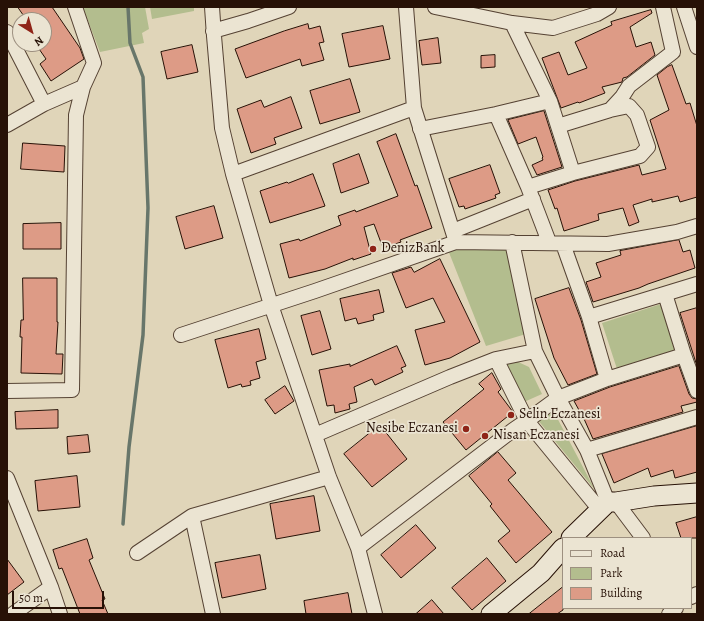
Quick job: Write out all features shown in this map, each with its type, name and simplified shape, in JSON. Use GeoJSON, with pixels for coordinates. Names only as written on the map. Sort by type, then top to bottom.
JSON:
{"type":"FeatureCollection","features":[{"type":"Feature","properties":{"kind":"street"},"geometry":{"type":"LineString","coordinates":[[7,391],[72,390],[76,115],[83,87],[94,63],[75,7]]}},
{"type":"Feature","properties":{"kind":"street"},"geometry":{"type":"LineString","coordinates":[[212,7],[222,128],[233,174],[271,305],[314,435],[329,477],[358,548],[375,614]]}},
{"type":"Feature","properties":{"kind":"street"},"geometry":{"type":"LineString","coordinates":[[213,31],[289,7]]}},
{"type":"Feature","properties":{"kind":"street"},"geometry":{"type":"LineString","coordinates":[[406,7],[414,108],[455,236]]}},
{"type":"Feature","properties":{"kind":"street"},"geometry":{"type":"LineString","coordinates":[[435,7],[512,23],[553,28],[597,14],[609,7]]}},
{"type":"Feature","properties":{"kind":"street"},"geometry":{"type":"LineString","coordinates":[[610,110],[622,97],[629,86],[673,52],[663,7]]}},
{"type":"Feature","properties":{"kind":"street"},"geometry":{"type":"LineString","coordinates":[[684,7],[697,47]]}},
{"type":"Feature","properties":{"kind":"street"},"geometry":{"type":"LineString","coordinates":[[512,23],[550,101],[573,173]]}},
{"type":"Feature","properties":{"kind":"street"},"geometry":{"type":"LineString","coordinates":[[7,32],[44,104]]}},
{"type":"Feature","properties":{"kind":"street"},"geometry":{"type":"LineString","coordinates":[[7,125],[44,104],[83,87]]}},
{"type":"Feature","properties":{"kind":"street"},"geometry":{"type":"LineString","coordinates":[[420,129],[496,114],[550,101]]}},
{"type":"Feature","properties":{"kind":"street"},"geometry":{"type":"LineString","coordinates":[[181,335],[315,291],[455,236],[530,193],[573,173],[640,156],[648,147],[638,115],[629,106],[610,110],[558,126]]}},
{"type":"Feature","properties":{"kind":"street"},"geometry":{"type":"LineString","coordinates":[[233,174],[414,108]]}},
{"type":"Feature","properties":{"kind":"street"},"geometry":{"type":"LineString","coordinates":[[496,114],[530,193],[556,243],[589,317],[607,379]]}},
{"type":"Feature","properties":{"kind":"street"},"geometry":{"type":"LineString","coordinates":[[455,236],[512,242],[608,244],[677,232],[697,226]]}},
{"type":"Feature","properties":{"kind":"street"},"geometry":{"type":"LineString","coordinates":[[512,242],[536,351],[558,398],[587,450],[608,505]]}},
{"type":"Feature","properties":{"kind":"street"},"geometry":{"type":"LineString","coordinates":[[589,317],[697,284]]}},
{"type":"Feature","properties":{"kind":"street"},"geometry":{"type":"LineString","coordinates":[[665,294],[697,391]]}},
{"type":"Feature","properties":{"kind":"street"},"geometry":{"type":"LineString","coordinates":[[314,435],[496,359],[536,351]]}},
{"type":"Feature","properties":{"kind":"street"},"geometry":{"type":"LineString","coordinates":[[358,548],[513,430],[558,398],[607,379],[684,355]]}},
{"type":"Feature","properties":{"kind":"street"},"geometry":{"type":"LineString","coordinates":[[496,359],[527,421],[608,505],[642,537]]}},
{"type":"Feature","properties":{"kind":"street"},"geometry":{"type":"LineString","coordinates":[[587,450],[697,417]]}},
{"type":"Feature","properties":{"kind":"street"},"geometry":{"type":"LineString","coordinates":[[137,553],[192,516],[329,477]]}},
{"type":"Feature","properties":{"kind":"street"},"geometry":{"type":"LineString","coordinates":[[7,478],[51,587],[60,614]]}},
{"type":"Feature","properties":{"kind":"street"},"geometry":{"type":"LineString","coordinates":[[573,537],[608,505],[654,496],[697,493]]}},
{"type":"Feature","properties":{"kind":"street"},"geometry":{"type":"LineString","coordinates":[[192,516],[213,614]]}},
{"type":"Feature","properties":{"kind":"street"},"geometry":{"type":"LineString","coordinates":[[501,611],[541,573],[562,549]]}},
{"type":"Feature","properties":{"kind":"street"},"geometry":{"type":"LineString","coordinates":[[13,614],[51,587]]}},
{"type":"Feature","properties":{"kind":"green space"},"geometry":{"type":"Polygon","coordinates":[[[145,7],[149,29],[142,33],[144,43],[100,52],[83,8],[145,7]]]}},
{"type":"Feature","properties":{"kind":"green space"},"geometry":{"type":"Polygon","coordinates":[[[150,7],[194,7],[194,11],[152,19],[150,7]]]}},
{"type":"Feature","properties":{"kind":"green space"},"geometry":{"type":"Polygon","coordinates":[[[508,249],[526,334],[486,346],[448,250],[508,249]]]}},
{"type":"Feature","properties":{"kind":"green space"},"geometry":{"type":"Polygon","coordinates":[[[661,304],[676,354],[618,372],[602,323],[661,304]]]}},
{"type":"Feature","properties":{"kind":"green space"},"geometry":{"type":"Polygon","coordinates":[[[516,361],[529,367],[542,394],[524,402],[505,363],[516,361]]]}},
{"type":"Feature","properties":{"kind":"green space"},"geometry":{"type":"Polygon","coordinates":[[[554,412],[595,490],[537,419],[554,412]]]}},
{"type":"Feature","properties":{"kind":"building"},"geometry":{"type":"Polygon","coordinates":[[[18,7],[52,7],[80,48],[84,59],[51,81],[40,64],[46,59],[41,52],[52,52],[52,12],[21,12],[18,7]]]}},
{"type":"Feature","properties":{"kind":"building"},"geometry":{"type":"Polygon","coordinates":[[[651,10],[652,13],[630,27],[636,47],[651,42],[655,55],[627,77],[623,78],[622,82],[602,87],[605,93],[561,108],[542,58],[559,52],[568,75],[587,68],[575,42],[612,25],[611,22],[651,10]]]}},
{"type":"Feature","properties":{"kind":"building"},"geometry":{"type":"Polygon","coordinates":[[[308,24],[309,29],[320,26],[324,42],[319,43],[324,60],[302,66],[300,59],[246,78],[235,49],[308,24]]]}},
{"type":"Feature","properties":{"kind":"building"},"geometry":{"type":"Polygon","coordinates":[[[383,26],[390,59],[349,67],[342,34],[383,26]]]}},
{"type":"Feature","properties":{"kind":"building"},"geometry":{"type":"Polygon","coordinates":[[[438,38],[441,63],[422,65],[419,41],[438,38]]]}},
{"type":"Feature","properties":{"kind":"building"},"geometry":{"type":"Polygon","coordinates":[[[192,45],[198,72],[167,79],[161,52],[192,45]]]}},
{"type":"Feature","properties":{"kind":"building"},"geometry":{"type":"Polygon","coordinates":[[[495,55],[495,67],[481,68],[481,56],[495,55]]]}},
{"type":"Feature","properties":{"kind":"building"},"geometry":{"type":"Polygon","coordinates":[[[672,65],[686,104],[690,103],[697,126],[697,197],[680,202],[678,196],[652,202],[652,199],[633,205],[639,222],[629,226],[623,208],[598,214],[599,220],[564,231],[557,208],[555,209],[548,190],[575,181],[639,165],[642,175],[666,169],[650,120],[669,110],[657,75],[672,65]]]}},
{"type":"Feature","properties":{"kind":"building"},"geometry":{"type":"Polygon","coordinates":[[[350,79],[360,112],[320,124],[310,91],[350,79]]]}},
{"type":"Feature","properties":{"kind":"building"},"geometry":{"type":"Polygon","coordinates":[[[291,97],[302,128],[274,138],[276,144],[251,153],[237,109],[261,100],[264,107],[291,97]]]}},
{"type":"Feature","properties":{"kind":"building"},"geometry":{"type":"Polygon","coordinates":[[[544,111],[562,167],[537,175],[532,165],[543,160],[543,157],[536,137],[518,144],[508,120],[544,111]]]}},
{"type":"Feature","properties":{"kind":"building"},"geometry":{"type":"Polygon","coordinates":[[[396,134],[415,186],[417,185],[432,228],[400,240],[401,242],[383,248],[374,224],[364,227],[371,254],[353,260],[353,258],[325,269],[289,278],[280,244],[299,239],[300,241],[341,225],[338,216],[355,210],[356,212],[398,196],[377,142],[396,134]]]}},
{"type":"Feature","properties":{"kind":"building"},"geometry":{"type":"Polygon","coordinates":[[[23,143],[65,146],[64,172],[21,169],[23,143]]]}},
{"type":"Feature","properties":{"kind":"building"},"geometry":{"type":"Polygon","coordinates":[[[359,154],[369,183],[341,193],[333,164],[359,154]]]}},
{"type":"Feature","properties":{"kind":"building"},"geometry":{"type":"Polygon","coordinates":[[[490,165],[500,193],[495,195],[496,198],[465,209],[464,206],[459,207],[449,179],[490,165]]]}},
{"type":"Feature","properties":{"kind":"building"},"geometry":{"type":"Polygon","coordinates":[[[313,174],[325,206],[270,223],[260,191],[313,174]]]}},
{"type":"Feature","properties":{"kind":"building"},"geometry":{"type":"Polygon","coordinates":[[[214,206],[223,238],[185,249],[176,217],[214,206]]]}},
{"type":"Feature","properties":{"kind":"building"},"geometry":{"type":"Polygon","coordinates":[[[61,223],[61,249],[23,249],[23,224],[61,223]]]}},
{"type":"Feature","properties":{"kind":"building"},"geometry":{"type":"Polygon","coordinates":[[[679,240],[683,252],[690,250],[695,268],[639,288],[593,302],[586,282],[601,277],[596,263],[621,255],[620,251],[679,240]]]}},
{"type":"Feature","properties":{"kind":"building"},"geometry":{"type":"Polygon","coordinates":[[[440,259],[480,342],[450,358],[425,365],[415,330],[445,322],[433,298],[406,308],[392,273],[411,267],[414,272],[440,259]]]}},
{"type":"Feature","properties":{"kind":"building"},"geometry":{"type":"Polygon","coordinates":[[[23,278],[57,278],[58,322],[56,354],[63,354],[62,374],[21,373],[22,337],[20,337],[21,320],[23,320],[23,278]]]}},
{"type":"Feature","properties":{"kind":"building"},"geometry":{"type":"Polygon","coordinates":[[[569,288],[581,320],[597,374],[568,385],[554,358],[535,299],[569,288]]]}},
{"type":"Feature","properties":{"kind":"building"},"geometry":{"type":"Polygon","coordinates":[[[379,290],[384,312],[373,315],[374,320],[358,324],[356,318],[345,321],[340,299],[379,290]]]}},
{"type":"Feature","properties":{"kind":"building"},"geometry":{"type":"Polygon","coordinates":[[[697,308],[697,366],[680,313],[697,308]]]}},
{"type":"Feature","properties":{"kind":"building"},"geometry":{"type":"Polygon","coordinates":[[[320,311],[331,349],[312,355],[301,316],[320,311]]]}},
{"type":"Feature","properties":{"kind":"building"},"geometry":{"type":"Polygon","coordinates":[[[259,329],[266,359],[256,362],[260,378],[250,381],[251,385],[242,387],[241,384],[228,388],[215,340],[259,329]]]}},
{"type":"Feature","properties":{"kind":"building"},"geometry":{"type":"Polygon","coordinates":[[[397,346],[406,366],[401,368],[403,372],[375,385],[372,379],[354,387],[357,402],[349,404],[350,409],[335,413],[334,405],[327,406],[319,370],[350,364],[350,366],[397,346]]]}},
{"type":"Feature","properties":{"kind":"building"},"geometry":{"type":"Polygon","coordinates":[[[679,366],[689,394],[692,398],[697,399],[697,402],[681,406],[683,412],[593,439],[574,401],[610,387],[679,366]]]}},
{"type":"Feature","properties":{"kind":"building"},"geometry":{"type":"Polygon","coordinates":[[[492,373],[501,389],[498,392],[513,412],[466,450],[443,422],[484,389],[479,384],[492,373]]]}},
{"type":"Feature","properties":{"kind":"building"},"geometry":{"type":"Polygon","coordinates":[[[285,386],[294,401],[275,414],[265,400],[285,386]]]}},
{"type":"Feature","properties":{"kind":"building"},"geometry":{"type":"Polygon","coordinates":[[[58,410],[58,428],[16,429],[15,412],[58,410]]]}},
{"type":"Feature","properties":{"kind":"building"},"geometry":{"type":"Polygon","coordinates":[[[380,425],[407,459],[372,487],[344,454],[380,425]]]}},
{"type":"Feature","properties":{"kind":"building"},"geometry":{"type":"Polygon","coordinates":[[[697,426],[697,472],[675,478],[673,470],[651,477],[648,468],[614,483],[602,454],[697,426]]]}},
{"type":"Feature","properties":{"kind":"building"},"geometry":{"type":"Polygon","coordinates":[[[88,435],[90,452],[68,454],[67,437],[88,435]]]}},
{"type":"Feature","properties":{"kind":"building"},"geometry":{"type":"Polygon","coordinates":[[[498,452],[516,473],[508,480],[552,532],[516,563],[498,541],[510,531],[490,506],[492,504],[469,476],[498,452]]]}},
{"type":"Feature","properties":{"kind":"building"},"geometry":{"type":"Polygon","coordinates":[[[77,476],[80,507],[38,511],[35,481],[77,476]]]}},
{"type":"Feature","properties":{"kind":"building"},"geometry":{"type":"Polygon","coordinates":[[[314,496],[320,531],[276,539],[270,504],[314,496]]]}},
{"type":"Feature","properties":{"kind":"building"},"geometry":{"type":"Polygon","coordinates":[[[697,517],[697,538],[681,537],[676,523],[697,517]]]}},
{"type":"Feature","properties":{"kind":"building"},"geometry":{"type":"Polygon","coordinates":[[[416,525],[436,548],[401,578],[381,555],[416,525]]]}},
{"type":"Feature","properties":{"kind":"building"},"geometry":{"type":"Polygon","coordinates":[[[87,539],[93,558],[89,560],[105,599],[102,600],[108,614],[80,614],[62,568],[59,569],[53,550],[87,539]]]}},
{"type":"Feature","properties":{"kind":"building"},"geometry":{"type":"Polygon","coordinates":[[[260,555],[266,589],[222,598],[215,563],[260,555]]]}},
{"type":"Feature","properties":{"kind":"building"},"geometry":{"type":"Polygon","coordinates":[[[487,558],[506,581],[472,610],[452,588],[487,558]]]}},
{"type":"Feature","properties":{"kind":"building"},"geometry":{"type":"Polygon","coordinates":[[[7,559],[24,582],[7,595],[7,559]]]}},
{"type":"Feature","properties":{"kind":"building"},"geometry":{"type":"Polygon","coordinates":[[[562,588],[563,610],[557,614],[529,614],[562,588]]]}},
{"type":"Feature","properties":{"kind":"building"},"geometry":{"type":"Polygon","coordinates":[[[348,593],[352,614],[306,614],[304,601],[348,593]]]}},
{"type":"Feature","properties":{"kind":"building"},"geometry":{"type":"Polygon","coordinates":[[[432,600],[444,614],[416,614],[432,600]]]}},
{"type":"Feature","properties":{"kind":"waterway"},"geometry":{"type":"LineString","coordinates":[[123,524],[129,447],[143,335],[148,208],[143,77],[130,43],[128,7]]}},
{"type":"Feature","properties":{"kind":"place","name":"DenizBank"},"geometry":{"type":"Point","coordinates":[373,249]}},
{"type":"Feature","properties":{"kind":"place","name":"Selin Eczanesi"},"geometry":{"type":"Point","coordinates":[511,415]}},
{"type":"Feature","properties":{"kind":"place","name":"Nesibe Eczanesi"},"geometry":{"type":"Point","coordinates":[466,429]}},
{"type":"Feature","properties":{"kind":"place","name":"Nisan Eczanesi"},"geometry":{"type":"Point","coordinates":[485,436]}}]}
